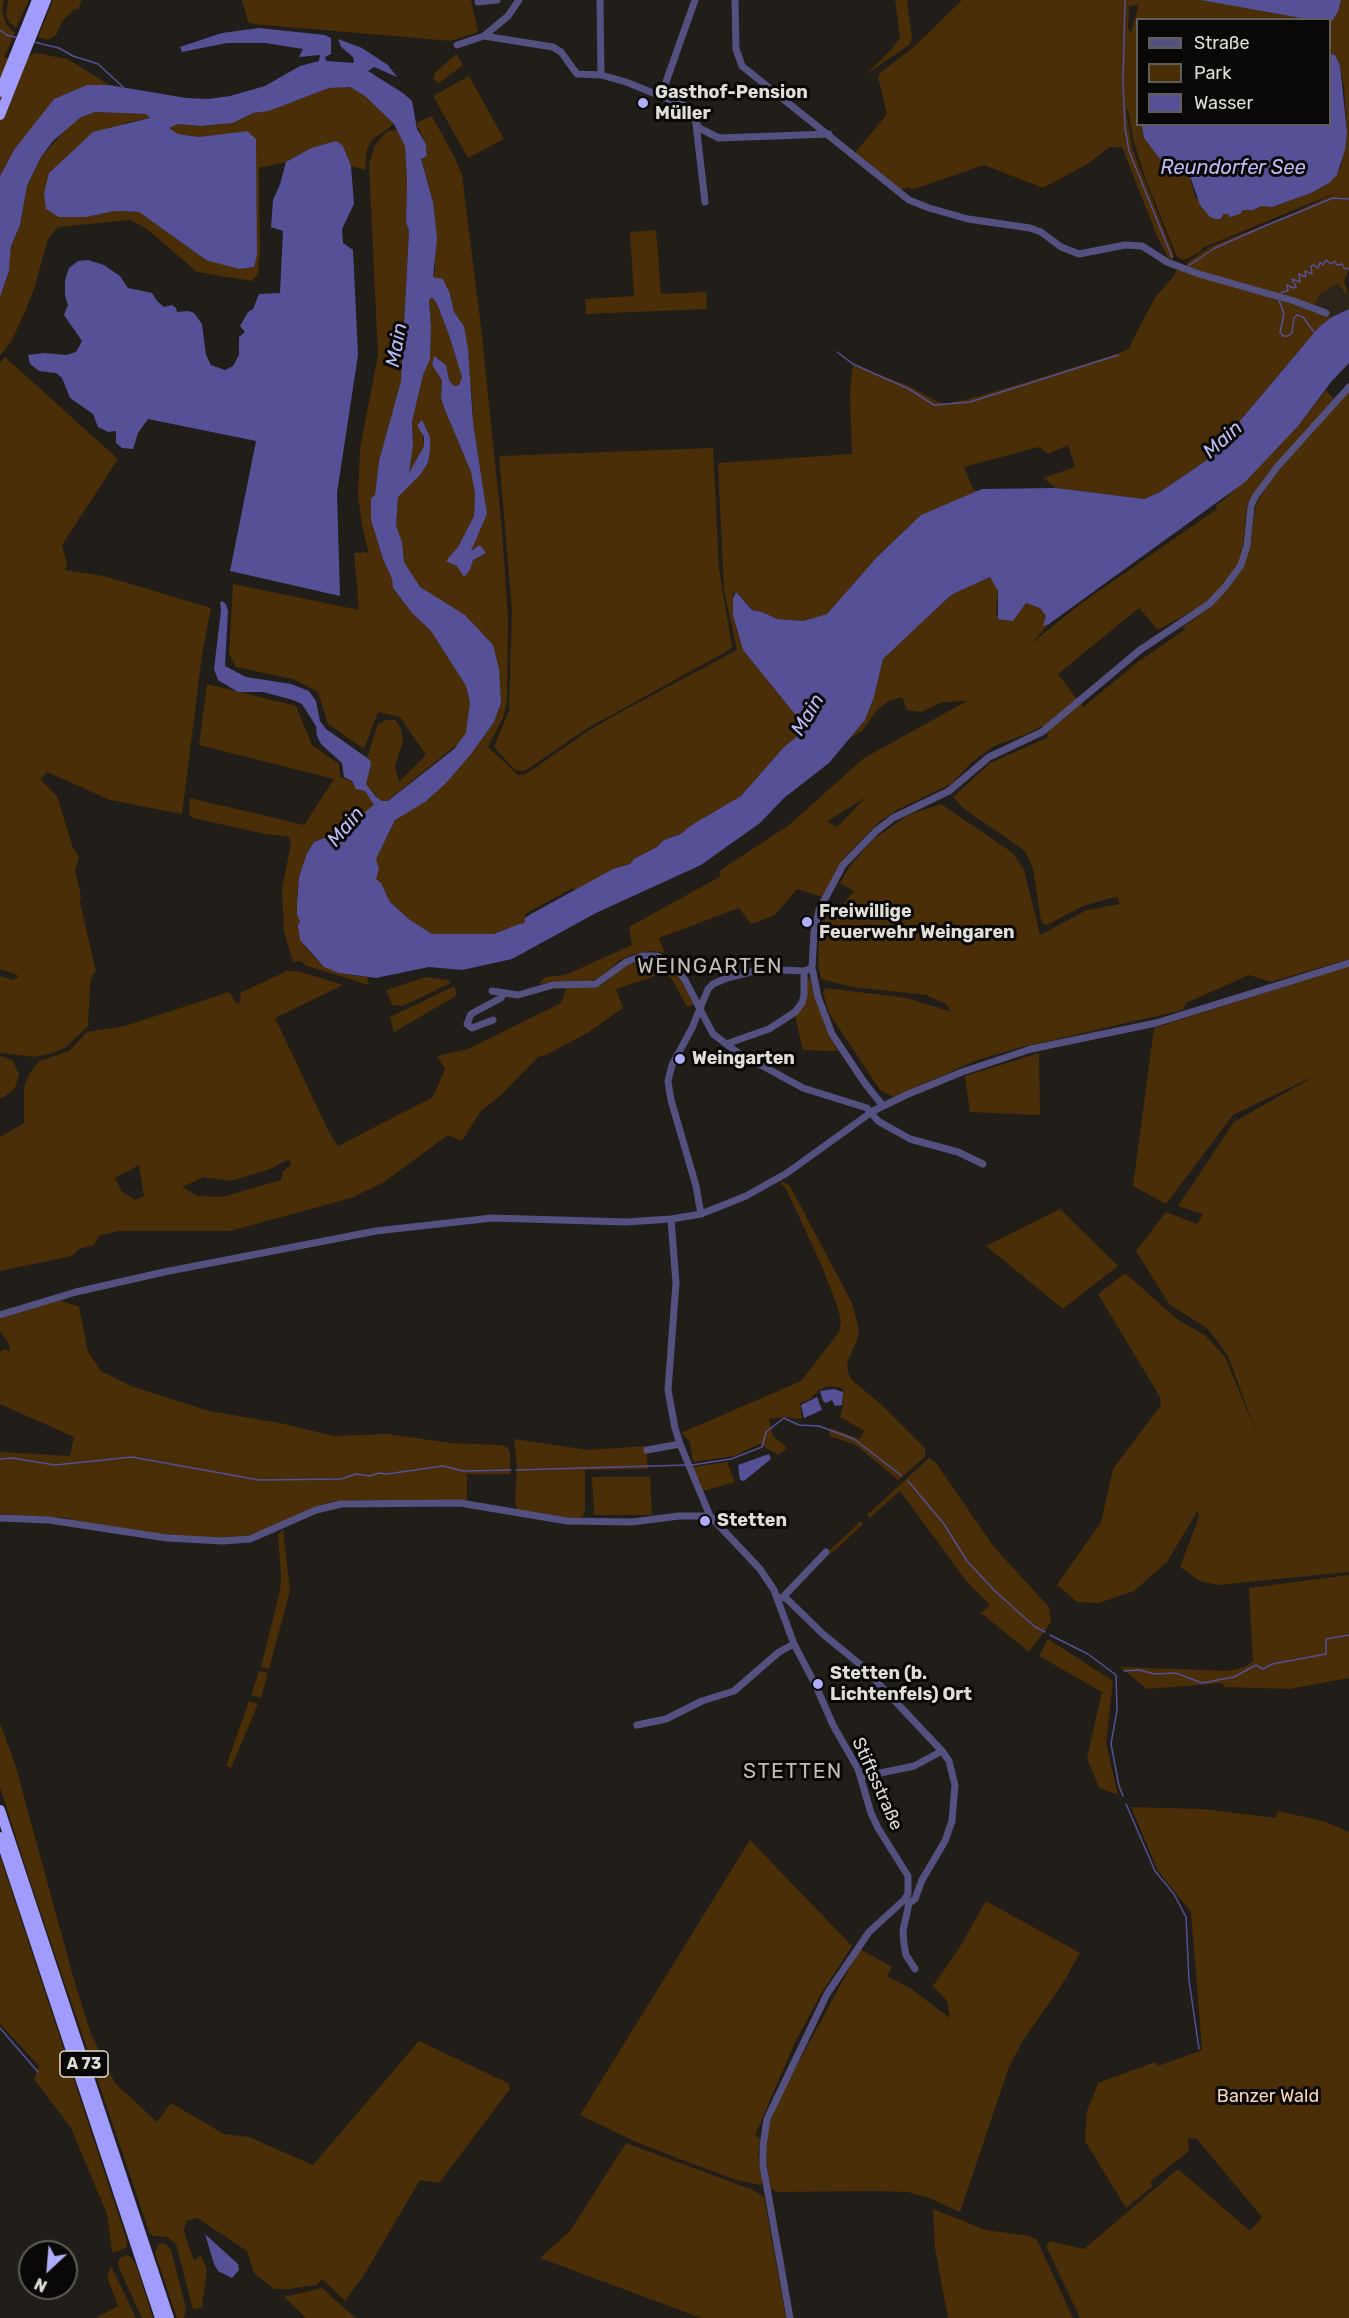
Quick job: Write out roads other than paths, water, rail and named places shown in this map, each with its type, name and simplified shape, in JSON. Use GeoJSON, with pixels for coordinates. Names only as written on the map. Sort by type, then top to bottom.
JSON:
{"type":"FeatureCollection","features":[{"type":"Feature","properties":{"kind":"highway"},"geometry":{"type":"LineString","coordinates":[[0,115],[34,18],[37,0]]}},
{"type":"Feature","properties":{"kind":"highway"},"geometry":{"type":"LineString","coordinates":[[0,93],[34,18],[46,0]]}},
{"type":"Feature","properties":{"kind":"highway","name":"A 73"},"geometry":{"type":"LineString","coordinates":[[0,1810],[169,2318]]}},
{"type":"Feature","properties":{"kind":"highway","name":"A 73"},"geometry":{"type":"LineString","coordinates":[[0,1837],[160,2318]]}},
{"type":"Feature","properties":{"kind":"street"},"geometry":{"type":"LineString","coordinates":[[478,2],[498,0]]}},
{"type":"Feature","properties":{"kind":"street"},"geometry":{"type":"LineString","coordinates":[[457,45],[484,36],[508,16],[519,0]]}},
{"type":"Feature","properties":{"kind":"street"},"geometry":{"type":"LineString","coordinates":[[600,0],[601,75]]}},
{"type":"Feature","properties":{"kind":"street"},"geometry":{"type":"LineString","coordinates":[[662,96],[695,0]]}},
{"type":"Feature","properties":{"kind":"street"},"geometry":{"type":"LineString","coordinates":[[735,0],[736,49],[742,66],[907,198],[929,208],[968,219],[1030,228],[1041,232],[1061,247],[1079,254],[1125,245],[1142,246],[1160,258],[1188,270],[1281,297],[1326,313]]}},
{"type":"Feature","properties":{"kind":"street"},"geometry":{"type":"LineString","coordinates":[[484,36],[553,47],[561,52],[577,74],[601,75],[662,96],[686,107],[696,124],[707,134],[719,138],[829,134]]}},
{"type":"Feature","properties":{"kind":"street"},"geometry":{"type":"LineString","coordinates":[[696,124],[705,202]]}},
{"type":"Feature","properties":{"kind":"street"},"geometry":{"type":"LineString","coordinates":[[883,1106],[832,1034],[818,996],[812,968],[816,921],[836,876],[855,851],[893,818],[949,791],[989,757],[1042,732],[1134,654],[1209,604],[1241,565],[1247,546],[1251,506],[1256,496],[1277,467],[1349,387]]}},
{"type":"Feature","properties":{"kind":"street"},"geometry":{"type":"LineString","coordinates":[[492,991],[518,995],[553,985],[596,984],[621,964],[636,957],[651,955],[664,959],[677,969],[713,1034],[726,1044],[791,1082],[860,1105],[885,1126],[903,1136],[958,1152],[983,1164]]}},
{"type":"Feature","properties":{"kind":"street"},"geometry":{"type":"LineString","coordinates":[[0,1315],[76,1292],[164,1272],[376,1231],[492,1218],[626,1222],[701,1214],[746,1196],[787,1173],[871,1113],[933,1084],[1031,1049],[1156,1023],[1349,963]]}},
{"type":"Feature","properties":{"kind":"street"},"geometry":{"type":"LineString","coordinates":[[701,1214],[696,1186],[669,1093],[669,1073],[708,989],[713,984],[762,969],[804,971],[812,968]]}},
{"type":"Feature","properties":{"kind":"street"},"geometry":{"type":"LineString","coordinates":[[726,1044],[769,1029],[795,1012],[802,1003],[804,995],[804,971]]}},
{"type":"Feature","properties":{"kind":"street"},"geometry":{"type":"LineString","coordinates":[[493,1020],[472,1028],[467,1024],[471,1014],[501,998],[504,994]]}},
{"type":"Feature","properties":{"kind":"street","name":"Stiftsstraße"},"geometry":{"type":"LineString","coordinates":[[671,1219],[675,1283],[668,1376],[670,1407],[680,1444],[710,1516],[760,1569],[780,1597],[794,1644],[861,1777],[871,1813],[908,1876],[903,1944],[906,1955],[915,1969]]}},
{"type":"Feature","properties":{"kind":"street"},"geometry":{"type":"LineString","coordinates":[[647,1450],[680,1444]]}},
{"type":"Feature","properties":{"kind":"street"},"geometry":{"type":"LineString","coordinates":[[0,1518],[49,1520],[167,1538],[223,1541],[250,1539],[316,1510],[341,1504],[460,1503],[482,1505],[545,1519],[582,1521],[632,1522],[679,1516],[710,1516]]}},
{"type":"Feature","properties":{"kind":"street"},"geometry":{"type":"LineString","coordinates":[[790,2318],[763,2165],[764,2133],[772,2106],[827,1994],[852,1954],[869,1932],[907,1902],[915,1899],[922,1880],[945,1841],[952,1821],[956,1785],[949,1761],[942,1751],[862,1666],[780,1597],[826,1552]]}},
{"type":"Feature","properties":{"kind":"street"},"geometry":{"type":"LineString","coordinates":[[637,1725],[666,1719],[702,1701],[734,1691],[779,1652],[794,1644]]}},
{"type":"Feature","properties":{"kind":"street"},"geometry":{"type":"LineString","coordinates":[[861,1777],[914,1766],[942,1751]]}},
{"type":"Feature","properties":{"kind":"water"},"geometry":{"type":"Polygon","coordinates":[[[1200,0],[1341,0],[1338,12],[1331,21],[1331,18],[1301,18],[1200,0]]]}},
{"type":"Feature","properties":{"kind":"water","name":"Main"},"geometry":{"type":"Polygon","coordinates":[[[259,28],[325,35],[331,38],[331,54],[325,57],[326,61],[354,63],[353,57],[341,47],[338,39],[362,48],[388,65],[397,77],[374,67],[368,71],[412,101],[417,129],[426,144],[427,156],[421,159],[433,202],[437,238],[433,277],[443,279],[450,294],[454,312],[464,326],[468,349],[473,422],[487,514],[471,551],[480,545],[486,553],[473,560],[470,570],[464,577],[457,566],[446,561],[458,547],[474,516],[475,493],[471,472],[441,398],[442,380],[432,365],[434,356],[446,365],[449,380],[454,386],[459,385],[462,377],[449,335],[432,297],[429,300],[430,359],[423,375],[412,422],[413,445],[409,473],[424,446],[424,437],[417,425],[422,420],[430,437],[428,463],[420,475],[398,497],[396,525],[402,542],[404,562],[420,587],[465,615],[493,645],[499,669],[501,703],[494,722],[446,783],[425,802],[395,820],[376,859],[379,869],[376,879],[381,883],[390,902],[410,920],[432,934],[494,934],[522,924],[531,914],[613,869],[630,864],[664,840],[681,834],[690,826],[741,796],[784,747],[801,733],[803,724],[743,650],[733,615],[733,598],[736,592],[752,610],[777,619],[803,621],[827,614],[877,557],[921,515],[982,489],[1056,488],[1144,499],[1160,492],[1207,460],[1319,327],[1332,317],[1349,309],[1349,363],[1331,382],[1299,425],[1245,482],[1049,624],[1043,626],[1046,616],[1040,608],[1026,603],[1013,621],[998,619],[998,591],[990,577],[951,595],[883,659],[874,697],[865,720],[829,763],[784,798],[760,823],[701,865],[596,913],[512,959],[462,970],[429,967],[376,978],[339,973],[324,967],[300,940],[298,925],[300,921],[297,915],[299,877],[307,853],[314,842],[352,822],[374,805],[365,791],[356,789],[352,781],[344,777],[342,763],[321,744],[316,726],[302,704],[263,692],[238,692],[218,680],[214,669],[222,601],[226,604],[228,611],[225,666],[246,677],[291,684],[309,691],[316,701],[320,721],[326,729],[370,760],[371,765],[366,784],[382,801],[388,801],[454,749],[466,733],[470,702],[466,686],[431,631],[412,613],[393,588],[392,579],[371,520],[371,498],[375,495],[379,461],[401,381],[409,231],[406,222],[405,146],[394,124],[365,96],[350,87],[329,88],[269,111],[253,113],[233,123],[201,126],[178,124],[169,128],[178,134],[199,137],[247,131],[256,139],[257,255],[254,267],[239,269],[206,260],[139,212],[115,211],[86,217],[59,217],[46,209],[44,194],[49,173],[93,132],[150,118],[146,114],[95,112],[81,117],[53,141],[41,157],[27,186],[20,225],[11,246],[9,271],[0,297],[0,176],[14,150],[54,99],[87,85],[109,85],[186,98],[208,99],[230,96],[265,86],[300,66],[319,61],[320,55],[299,57],[303,49],[265,43],[227,43],[182,52],[180,47],[222,33],[259,28]]]}},
{"type":"Feature","properties":{"kind":"water","name":"Reundorfer See"},"geometry":{"type":"Polygon","coordinates":[[[1331,54],[1335,55],[1340,65],[1347,133],[1345,150],[1337,175],[1329,183],[1311,193],[1272,207],[1262,206],[1253,210],[1243,210],[1240,214],[1230,217],[1228,214],[1223,214],[1221,219],[1215,219],[1210,217],[1200,205],[1189,173],[1160,159],[1144,138],[1142,126],[1331,126],[1331,54]]]}},
{"type":"Feature","properties":{"kind":"water"},"geometry":{"type":"Polygon","coordinates":[[[336,141],[343,146],[351,166],[354,204],[342,229],[343,243],[353,250],[358,355],[337,493],[340,596],[230,571],[256,441],[148,419],[138,433],[133,449],[122,448],[116,443],[116,431],[108,432],[98,427],[93,414],[70,398],[62,378],[56,373],[39,371],[30,364],[28,355],[44,353],[66,355],[76,352],[82,341],[64,315],[68,305],[65,296],[65,280],[69,268],[78,261],[88,260],[104,265],[120,276],[128,288],[152,293],[164,307],[172,305],[177,312],[194,313],[202,324],[206,355],[211,365],[225,370],[233,366],[239,355],[239,337],[245,332],[240,326],[248,312],[253,309],[259,294],[280,293],[283,231],[271,227],[273,200],[286,162],[311,148],[336,141]]]}},
{"type":"Feature","properties":{"kind":"water"},"geometry":{"type":"Polygon","coordinates":[[[834,1389],[843,1392],[842,1405],[835,1406],[832,1400],[826,1403],[823,1401],[820,1391],[834,1389]]]}},
{"type":"Feature","properties":{"kind":"water"},"geometry":{"type":"Polygon","coordinates":[[[817,1397],[822,1410],[804,1418],[801,1405],[817,1397]]]}},
{"type":"Feature","properties":{"kind":"water"},"geometry":{"type":"Polygon","coordinates":[[[769,1454],[771,1459],[744,1481],[740,1480],[738,1465],[769,1454]]]}},
{"type":"Feature","properties":{"kind":"water"},"geometry":{"type":"Polygon","coordinates":[[[205,2234],[238,2264],[239,2270],[232,2278],[218,2271],[205,2234]]]}},
{"type":"Feature","properties":{"kind":"waterway"},"geometry":{"type":"LineString","coordinates":[[1125,0],[1123,83],[1125,128],[1129,151],[1172,257]]}},
{"type":"Feature","properties":{"kind":"waterway"},"geometry":{"type":"LineString","coordinates":[[0,30],[18,38]]}},
{"type":"Feature","properties":{"kind":"waterway"},"geometry":{"type":"LineString","coordinates":[[34,42],[59,48],[73,56],[98,64],[123,87]]}},
{"type":"Feature","properties":{"kind":"waterway"},"geometry":{"type":"LineString","coordinates":[[1188,266],[1215,248],[1260,228],[1333,198],[1349,199]]}},
{"type":"Feature","properties":{"kind":"waterway"},"geometry":{"type":"LineString","coordinates":[[1281,295],[1282,292],[1288,291],[1287,285],[1296,287],[1292,279],[1300,282],[1299,274],[1306,277],[1305,271],[1312,274],[1311,266],[1318,268],[1320,262],[1323,265],[1326,260],[1331,264],[1335,261],[1337,265],[1342,264],[1344,268],[1349,269]]}},
{"type":"Feature","properties":{"kind":"waterway"},"geometry":{"type":"LineString","coordinates":[[1279,300],[1284,314],[1280,332],[1283,336],[1292,333],[1294,318],[1297,315],[1303,317],[1314,332]]}},
{"type":"Feature","properties":{"kind":"waterway"},"geometry":{"type":"LineString","coordinates":[[837,352],[853,364],[909,389],[934,405],[970,402],[1118,355]]}},
{"type":"Feature","properties":{"kind":"waterway"},"geometry":{"type":"LineString","coordinates":[[692,1465],[731,1459],[762,1447],[766,1432],[784,1418],[799,1425],[819,1426],[854,1439],[902,1476]]}},
{"type":"Feature","properties":{"kind":"waterway"},"geometry":{"type":"LineString","coordinates":[[0,1459],[12,1458],[55,1465],[132,1457],[259,1480],[341,1479],[356,1474],[370,1476],[443,1466],[463,1471],[511,1470]]}},
{"type":"Feature","properties":{"kind":"waterway"},"geometry":{"type":"LineString","coordinates":[[516,1470],[687,1465]]}},
{"type":"Feature","properties":{"kind":"waterway"},"geometry":{"type":"LineString","coordinates":[[908,1481],[944,1524],[967,1561],[995,1591],[1035,1627],[1045,1632]]}},
{"type":"Feature","properties":{"kind":"waterway"},"geometry":{"type":"LineString","coordinates":[[1050,1635],[1088,1654],[1116,1675],[1117,1710],[1111,1744],[1123,1796]]}},
{"type":"Feature","properties":{"kind":"waterway"},"geometry":{"type":"LineString","coordinates":[[1124,1671],[1139,1670],[1155,1674],[1176,1673],[1202,1683],[1234,1677],[1256,1665],[1263,1669],[1272,1664],[1326,1654],[1326,1639],[1349,1635]]}},
{"type":"Feature","properties":{"kind":"waterway"},"geometry":{"type":"LineString","coordinates":[[1126,1804],[1155,1871],[1174,1894],[1186,1917],[1189,1980],[1199,2049]]}},
{"type":"Feature","properties":{"kind":"waterway"},"geometry":{"type":"LineString","coordinates":[[0,2028],[38,2072]]}},
{"type":"Feature","properties":{"kind":"place","name":"Gasthof-Pension Müller"},"geometry":{"type":"Point","coordinates":[643,103]}},
{"type":"Feature","properties":{"kind":"place","name":"Freiwillige Feuerwehr Weingaren"},"geometry":{"type":"Point","coordinates":[807,922]}},
{"type":"Feature","properties":{"kind":"place","name":"Weingarten"},"geometry":{"type":"Point","coordinates":[680,1059]}},
{"type":"Feature","properties":{"kind":"place","name":"Stetten"},"geometry":{"type":"Point","coordinates":[705,1521]}},
{"type":"Feature","properties":{"kind":"place","name":"Stetten (b. Lichtenfels) Ort"},"geometry":{"type":"Point","coordinates":[818,1684]}},
{"type":"Feature","properties":{"kind":"district","name":"WEINGARTEN"},"geometry":{"type":"Point","coordinates":[710,967]}},
{"type":"Feature","properties":{"kind":"district","name":"STETTEN"},"geometry":{"type":"Point","coordinates":[793,1772]}},
{"type":"Feature","properties":{"kind":"park label","name":"Banzer Wald"},"geometry":{"type":"Point","coordinates":[1268,2097]}}]}
